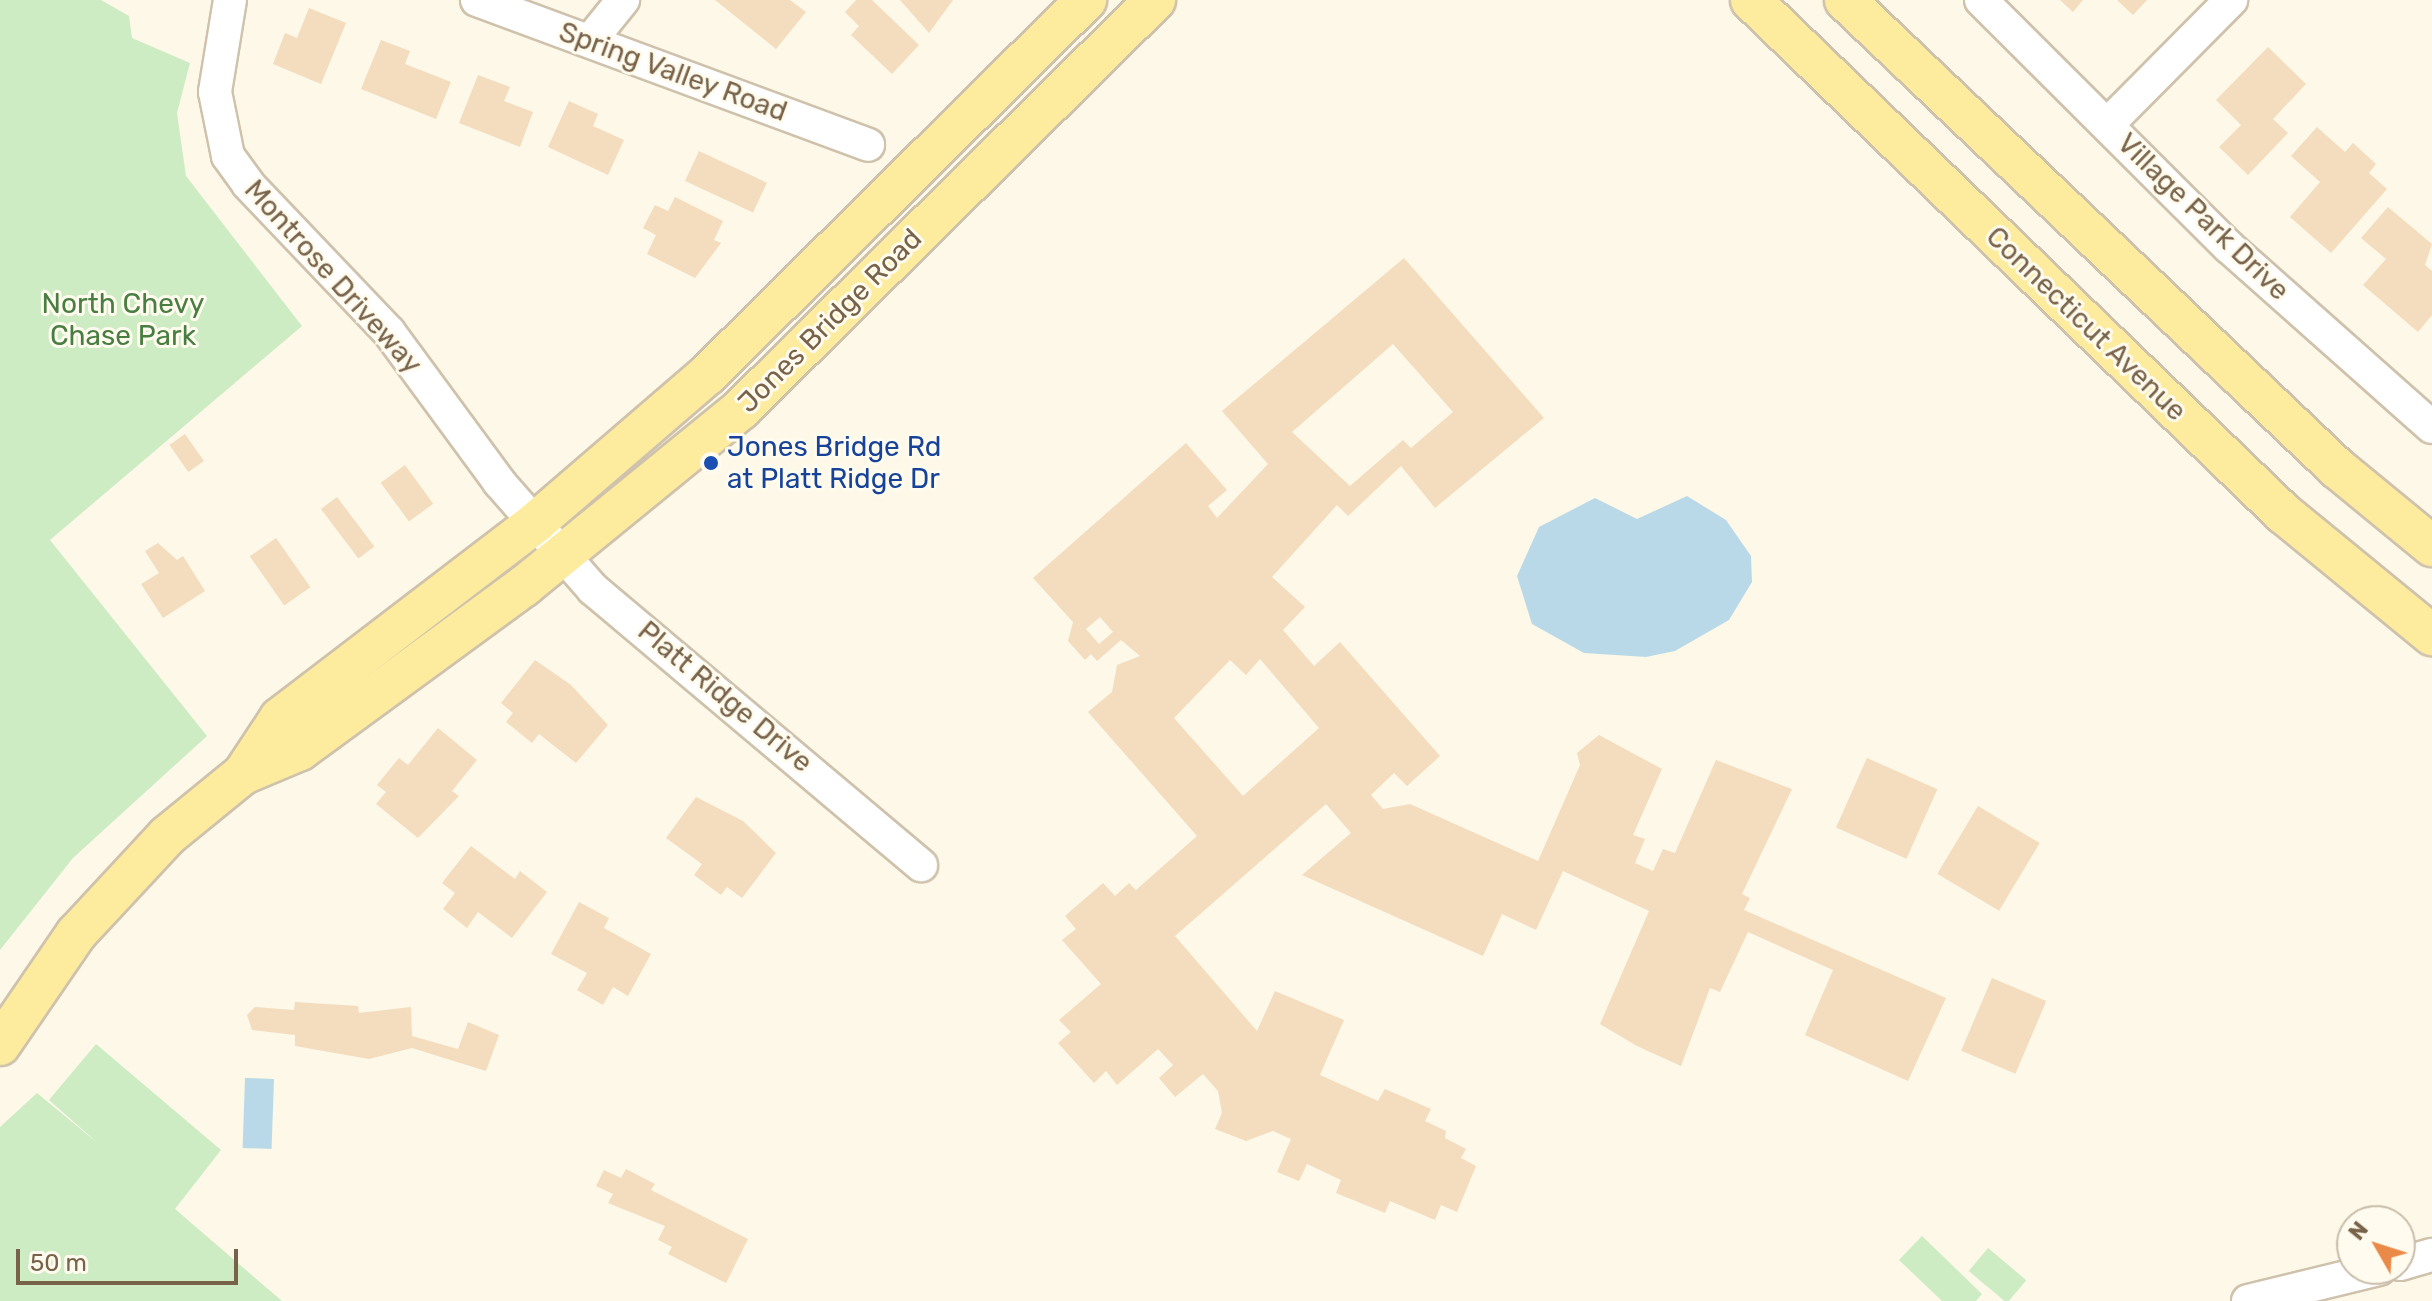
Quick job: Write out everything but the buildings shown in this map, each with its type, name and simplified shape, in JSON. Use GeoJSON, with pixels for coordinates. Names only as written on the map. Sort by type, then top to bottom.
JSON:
{"type":"FeatureCollection","features":[{"type":"Feature","properties":{"kind":"main road","name":"Jones Bridge Road"},"geometry":{"type":"LineString","coordinates":[[0,1045],[121,881],[243,774],[280,718],[536,522],[708,374],[1086,0]]}},
{"type":"Feature","properties":{"kind":"main road","name":"Jones Bridge Road"},"geometry":{"type":"LineString","coordinates":[[243,774],[300,750],[566,555],[741,409],[1155,0]]}},
{"type":"Feature","properties":{"kind":"main road","name":"Connecticut Avenue"},"geometry":{"type":"LineString","coordinates":[[1751,0],[2283,513],[2432,635]]}},
{"type":"Feature","properties":{"kind":"main road"},"geometry":{"type":"LineString","coordinates":[[1845,0],[2337,468],[2432,546]]}},
{"type":"Feature","properties":{"kind":"street","name":"Montrose Driveway"},"geometry":{"type":"LineString","coordinates":[[230,0],[215,92],[228,156],[389,332],[536,522]]}},
{"type":"Feature","properties":{"kind":"street","name":"Spring Valley Road"},"geometry":{"type":"LineString","coordinates":[[477,0],[868,145]]}},
{"type":"Feature","properties":{"kind":"street"},"geometry":{"type":"LineString","coordinates":[[590,41],[623,0]]}},
{"type":"Feature","properties":{"kind":"street","name":"Village Park Drive"},"geometry":{"type":"LineString","coordinates":[[1981,0],[2229,247],[2432,427]]}},
{"type":"Feature","properties":{"kind":"street"},"geometry":{"type":"LineString","coordinates":[[2108,124],[2231,0]]}},
{"type":"Feature","properties":{"kind":"street","name":"Platt Ridge Drive"},"geometry":{"type":"LineString","coordinates":[[536,522],[593,589],[921,865]]}},
{"type":"Feature","properties":{"kind":"street"},"geometry":{"type":"LineString","coordinates":[[2248,1301],[2336,1280]]}},
{"type":"Feature","properties":{"kind":"green space","name":"North Chevy Chase Park"},"geometry":{"type":"Polygon","coordinates":[[[0,0],[101,0],[129,16],[132,38],[190,63],[177,113],[186,176],[302,326],[50,540],[207,736],[73,858],[0,950],[0,0]]]}},
{"type":"Feature","properties":{"kind":"green space"},"geometry":{"type":"Polygon","coordinates":[[[96,1044],[221,1150],[175,1209],[282,1301],[0,1301],[0,1127],[37,1093],[100,1145],[49,1100],[96,1044]]]}},
{"type":"Feature","properties":{"kind":"green space"},"geometry":{"type":"Polygon","coordinates":[[[1922,1236],[1982,1294],[1976,1301],[1942,1301],[1899,1260],[1922,1236]]]}},
{"type":"Feature","properties":{"kind":"green space"},"geometry":{"type":"Polygon","coordinates":[[[1988,1248],[2026,1280],[2009,1301],[2004,1301],[1969,1271],[1988,1248]]]}},
{"type":"Feature","properties":{"kind":"water"},"geometry":{"type":"Polygon","coordinates":[[[1687,496],[1726,520],[1751,556],[1752,582],[1729,620],[1675,651],[1646,657],[1584,653],[1532,624],[1517,576],[1539,527],[1595,498],[1637,519],[1687,496]]]}},
{"type":"Feature","properties":{"kind":"water"},"geometry":{"type":"Polygon","coordinates":[[[245,1078],[274,1079],[272,1149],[243,1148],[245,1078]]]}},
{"type":"Feature","properties":{"kind":"place","name":"Jones Bridge Rd at Platt Ridge Dr"},"geometry":{"type":"Point","coordinates":[711,463]}}]}
